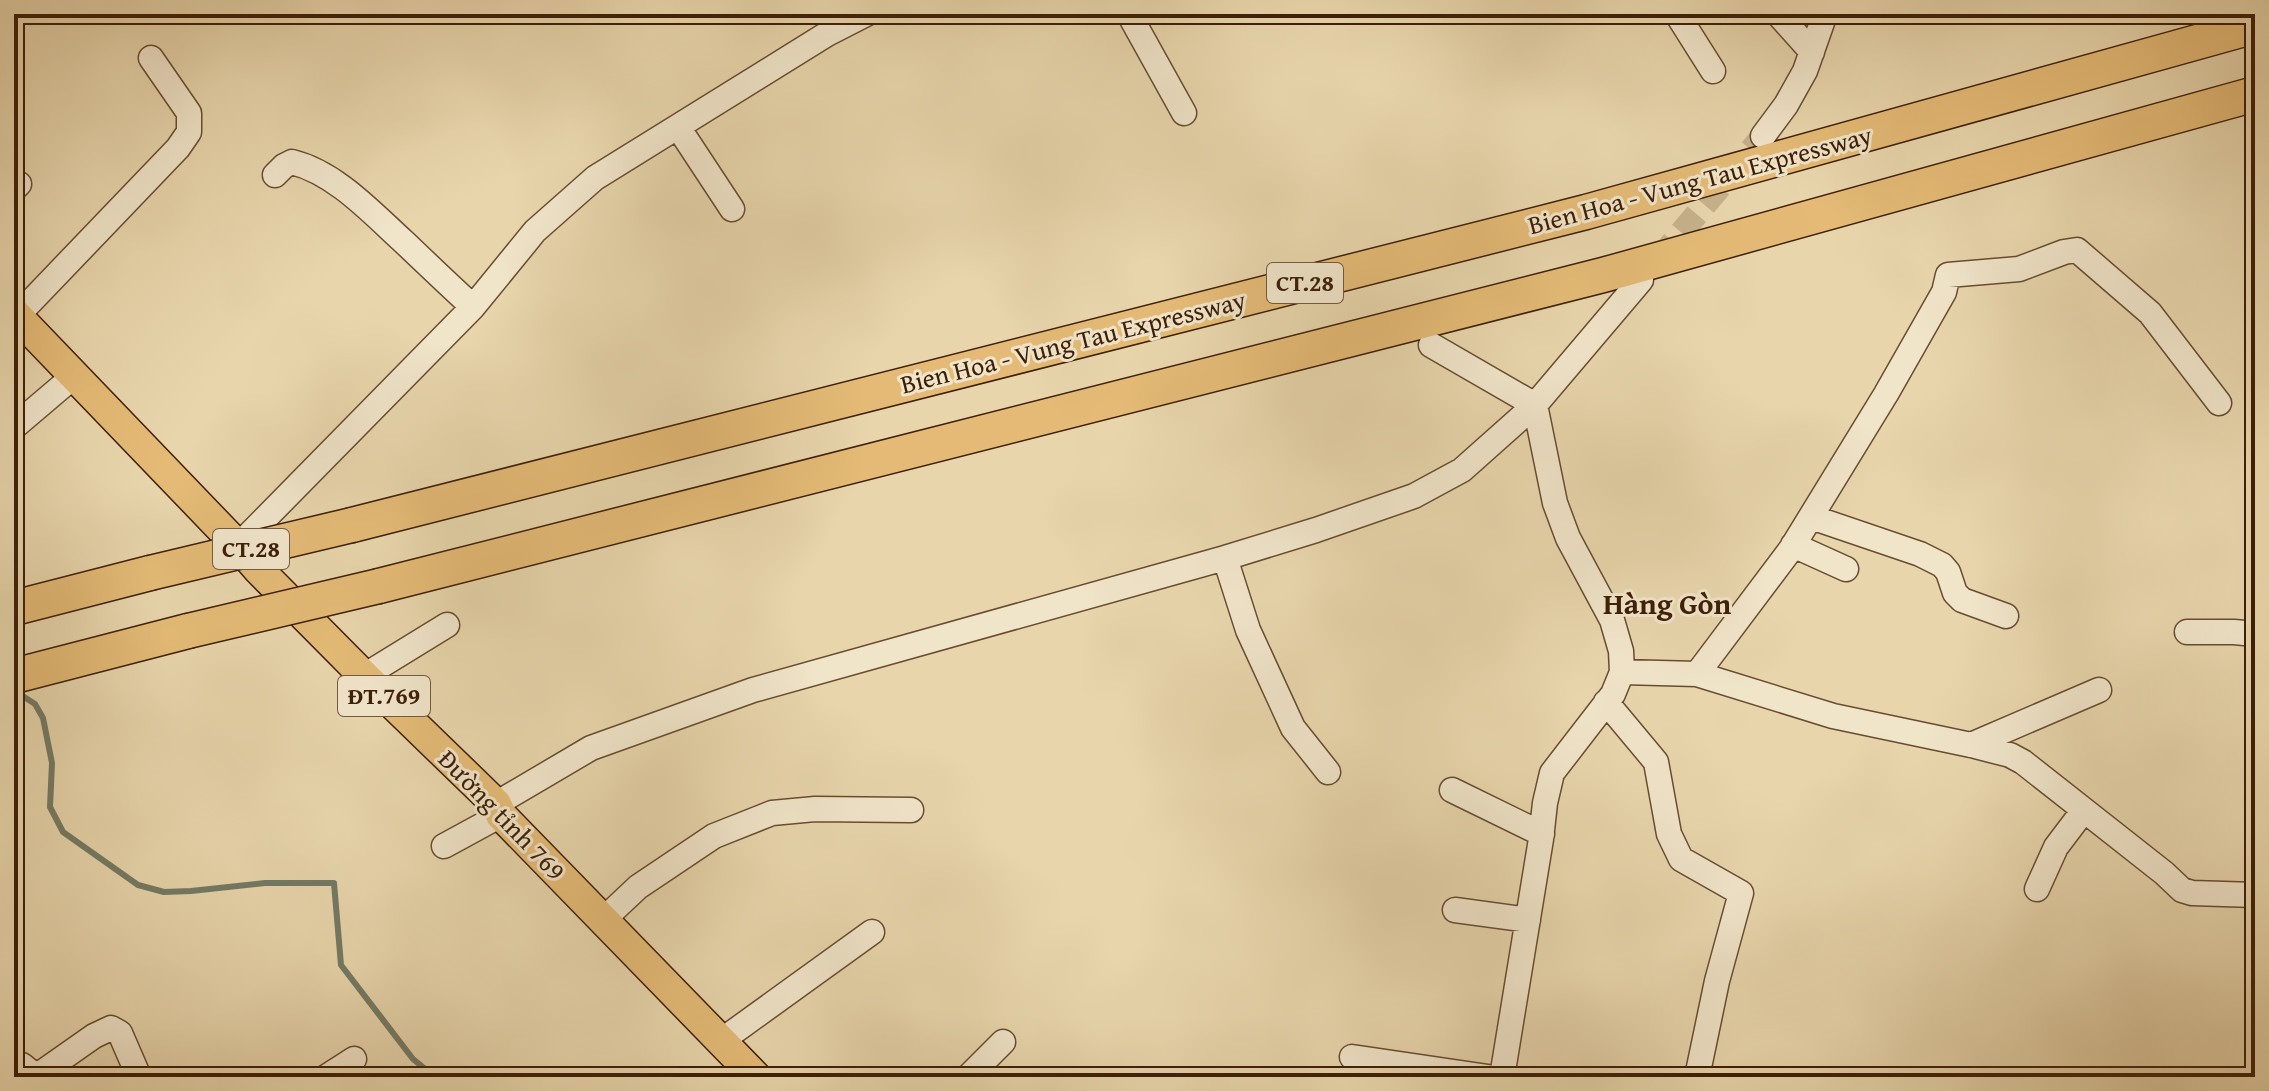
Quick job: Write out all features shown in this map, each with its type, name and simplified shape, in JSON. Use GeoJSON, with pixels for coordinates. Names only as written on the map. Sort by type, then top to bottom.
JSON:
{"type":"FeatureCollection","features":[{"type":"Feature","properties":{"kind":"highway","name":"Bien Hoa - Vung Tau Expressway"},"geometry":{"type":"LineString","coordinates":[[14,608],[1586,212],[2255,26]]}},
{"type":"Feature","properties":{"kind":"highway","name":"CT.28"},"geometry":{"type":"LineString","coordinates":[[14,676],[1603,275],[2255,94]]}},
{"type":"Feature","properties":{"kind":"main road","name":"Đường tỉnh 769"},"geometry":{"type":"LineString","coordinates":[[16,315],[258,569],[498,809],[756,1077]]}},
{"type":"Feature","properties":{"kind":"street"},"geometry":{"type":"LineString","coordinates":[[238,546],[473,307],[535,231],[595,178],[827,34],[866,14]]}},
{"type":"Feature","properties":{"kind":"street"},"geometry":{"type":"LineString","coordinates":[[1129,14],[1184,113]]}},
{"type":"Feature","properties":{"kind":"street"},"geometry":{"type":"LineString","coordinates":[[1677,14],[1713,71]]}},
{"type":"Feature","properties":{"kind":"street"},"geometry":{"type":"LineString","coordinates":[[1778,14],[1812,52]]}},
{"type":"Feature","properties":{"kind":"street"},"geometry":{"type":"LineString","coordinates":[[1763,136],[1786,105],[1805,71],[1825,14]]}},
{"type":"Feature","properties":{"kind":"street"},"geometry":{"type":"LineString","coordinates":[[16,315],[178,148],[189,132],[189,113],[151,58]]}},
{"type":"Feature","properties":{"kind":"street"},"geometry":{"type":"LineString","coordinates":[[678,127],[732,209]]}},
{"type":"Feature","properties":{"kind":"street"},"geometry":{"type":"LineString","coordinates":[[275,175],[292,162],[332,182],[363,205],[473,307]]}},
{"type":"Feature","properties":{"kind":"street"},"geometry":{"type":"LineString","coordinates":[[1697,674],[1811,517],[1937,305],[1948,275],[2019,269],[2077,250],[2150,313],[2219,403]]}},
{"type":"Feature","properties":{"kind":"street"},"geometry":{"type":"LineString","coordinates":[[444,846],[591,748],[753,690],[1225,558],[1414,496],[1462,470],[1535,405],[1641,280]]}},
{"type":"Feature","properties":{"kind":"street"},"geometry":{"type":"LineString","coordinates":[[1431,345],[1535,405],[1555,503],[1568,538],[1612,620],[1621,651],[1622,672],[1613,694],[1552,773],[1502,1077]]}},
{"type":"Feature","properties":{"kind":"street"},"geometry":{"type":"LineString","coordinates":[[14,427],[74,376]]}},
{"type":"Feature","properties":{"kind":"street"},"geometry":{"type":"LineString","coordinates":[[1811,517],[1931,559],[1948,572],[1955,593],[1962,600],[2006,616]]}},
{"type":"Feature","properties":{"kind":"street"},"geometry":{"type":"LineString","coordinates":[[1793,545],[1846,569]]}},
{"type":"Feature","properties":{"kind":"street"},"geometry":{"type":"LineString","coordinates":[[1225,558],[1248,630],[1293,728],[1328,772]]}},
{"type":"Feature","properties":{"kind":"street"},"geometry":{"type":"LineString","coordinates":[[364,676],[447,625]]}},
{"type":"Feature","properties":{"kind":"street"},"geometry":{"type":"LineString","coordinates":[[2187,632],[2255,634]]}},
{"type":"Feature","properties":{"kind":"street"},"geometry":{"type":"LineString","coordinates":[[1622,672],[1697,674],[1833,716],[2010,755],[2023,762],[2182,890],[2255,895]]}},
{"type":"Feature","properties":{"kind":"street"},"geometry":{"type":"LineString","coordinates":[[1971,745],[2099,690]]}},
{"type":"Feature","properties":{"kind":"street"},"geometry":{"type":"LineString","coordinates":[[1606,702],[1656,762],[1669,834],[1681,859],[1741,893],[1717,981],[1697,1077]]}},
{"type":"Feature","properties":{"kind":"street"},"geometry":{"type":"LineString","coordinates":[[1452,790],[1542,834]]}},
{"type":"Feature","properties":{"kind":"street"},"geometry":{"type":"LineString","coordinates":[[603,920],[638,887],[714,836],[772,813],[815,809],[911,810]]}},
{"type":"Feature","properties":{"kind":"street"},"geometry":{"type":"LineString","coordinates":[[2037,889],[2056,847],[2084,810]]}},
{"type":"Feature","properties":{"kind":"street"},"geometry":{"type":"LineString","coordinates":[[1455,910],[1528,920]]}},
{"type":"Feature","properties":{"kind":"street"},"geometry":{"type":"LineString","coordinates":[[721,1041],[872,932]]}},
{"type":"Feature","properties":{"kind":"street"},"geometry":{"type":"LineString","coordinates":[[14,1065],[22,1065],[37,1077],[94,1036],[111,1028],[120,1033],[139,1077]]}},
{"type":"Feature","properties":{"kind":"street"},"geometry":{"type":"LineString","coordinates":[[968,1077],[1003,1042]]}},
{"type":"Feature","properties":{"kind":"street"},"geometry":{"type":"LineString","coordinates":[[1352,1057],[1488,1077]]}},
{"type":"Feature","properties":{"kind":"street"},"geometry":{"type":"LineString","coordinates":[[326,1077],[354,1059]]}},
{"type":"Feature","properties":{"kind":"waterway"},"geometry":{"type":"LineString","coordinates":[[14,695],[21,695],[35,704],[43,718],[52,763],[50,807],[63,832],[138,885],[164,892],[265,883],[334,883],[341,965],[413,1059],[435,1077]]}},
{"type":"Feature","properties":{"kind":"tunnel"},"geometry":{"type":"LineString","coordinates":[[1658,260],[1763,136]]}},
{"type":"Feature","properties":{"kind":"district","name":"Hàng Gòn"},"geometry":{"type":"Point","coordinates":[1667,604]}}]}
